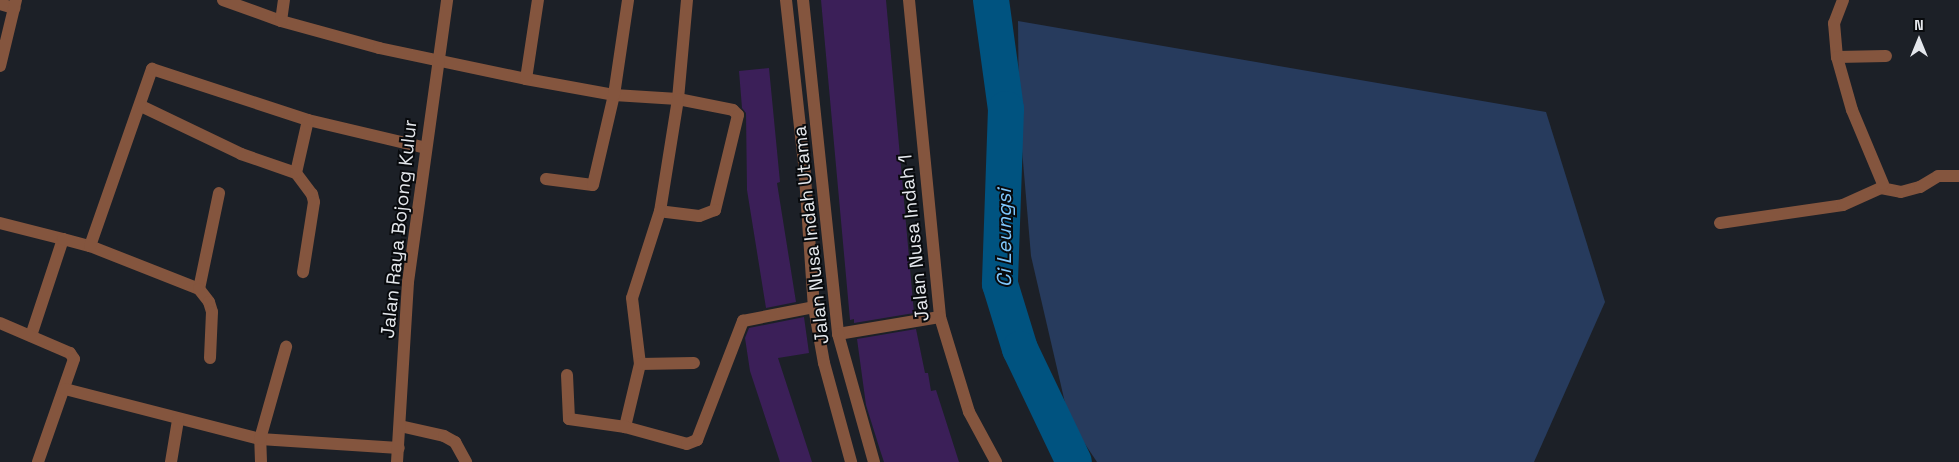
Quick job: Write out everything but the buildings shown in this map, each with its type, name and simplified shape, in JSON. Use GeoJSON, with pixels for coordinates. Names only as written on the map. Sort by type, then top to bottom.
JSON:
{"type":"FeatureCollection","features":[{"type":"Feature","properties":{"kind":"street"},"geometry":{"type":"LineString","coordinates":[[223,0],[281,21],[379,48],[526,79],[614,95],[678,99],[733,110],[738,116],[715,210],[699,216],[660,211]]}},
{"type":"Feature","properties":{"kind":"street"},"geometry":{"type":"LineString","coordinates":[[281,21],[284,0]]}},
{"type":"Feature","properties":{"kind":"street","name":"Jalan Raya Bojong Kulur"},"geometry":{"type":"LineString","coordinates":[[397,462],[408,282],[446,0]]}},
{"type":"Feature","properties":{"kind":"street"},"geometry":{"type":"LineString","coordinates":[[526,79],[538,0]]}},
{"type":"Feature","properties":{"kind":"street"},"geometry":{"type":"LineString","coordinates":[[546,179],[593,185],[614,95],[628,0]]}},
{"type":"Feature","properties":{"kind":"street"},"geometry":{"type":"LineString","coordinates":[[625,427],[640,364],[632,298],[660,211],[678,99],[687,0]]}},
{"type":"Feature","properties":{"kind":"street","name":"Jalan Nusa Indah Utama"},"geometry":{"type":"LineString","coordinates":[[786,0],[809,227],[814,307],[824,362],[851,462]]}},
{"type":"Feature","properties":{"kind":"street","name":"Jalan Nusa Indah Utama"},"geometry":{"type":"LineString","coordinates":[[803,0],[838,334],[874,462]]}},
{"type":"Feature","properties":{"kind":"street","name":"Jalan Nusa Indah 1"},"geometry":{"type":"LineString","coordinates":[[909,0],[940,317],[968,412],[996,462]]}},
{"type":"Feature","properties":{"kind":"street"},"geometry":{"type":"LineString","coordinates":[[1843,0],[1834,23],[1837,57],[1852,110],[1883,184],[1881,188]]}},
{"type":"Feature","properties":{"kind":"street"},"geometry":{"type":"LineString","coordinates":[[0,4],[15,4],[0,66]]}},
{"type":"Feature","properties":{"kind":"street"},"geometry":{"type":"LineString","coordinates":[[1837,57],[1886,56]]}},
{"type":"Feature","properties":{"kind":"street"},"geometry":{"type":"LineString","coordinates":[[90,246],[141,106],[149,71],[158,68],[308,120],[426,148]]}},
{"type":"Feature","properties":{"kind":"street"},"geometry":{"type":"LineString","coordinates":[[141,106],[241,154],[296,173],[312,194],[314,202],[303,272]]}},
{"type":"Feature","properties":{"kind":"street"},"geometry":{"type":"LineString","coordinates":[[296,173],[308,120]]}},
{"type":"Feature","properties":{"kind":"street"},"geometry":{"type":"LineString","coordinates":[[1720,223],[1843,205],[1881,188],[1901,192],[1920,187],[1938,176],[1959,176]]}},
{"type":"Feature","properties":{"kind":"street"},"geometry":{"type":"LineString","coordinates":[[199,289],[219,193]]}},
{"type":"Feature","properties":{"kind":"street"},"geometry":{"type":"LineString","coordinates":[[0,223],[90,246],[199,289],[209,302],[212,312],[210,358]]}},
{"type":"Feature","properties":{"kind":"street"},"geometry":{"type":"LineString","coordinates":[[809,227],[826,226]]}},
{"type":"Feature","properties":{"kind":"street"},"geometry":{"type":"LineString","coordinates":[[32,336],[63,239]]}},
{"type":"Feature","properties":{"kind":"street"},"geometry":{"type":"LineString","coordinates":[[567,376],[569,419],[625,427],[688,444],[697,440],[743,321],[814,307]]}},
{"type":"Feature","properties":{"kind":"street"},"geometry":{"type":"LineString","coordinates":[[838,334],[940,317]]}},
{"type":"Feature","properties":{"kind":"street"},"geometry":{"type":"LineString","coordinates":[[0,323],[73,355],[74,363],[38,462]]}},
{"type":"Feature","properties":{"kind":"street"},"geometry":{"type":"LineString","coordinates":[[260,462],[260,439],[286,346]]}},
{"type":"Feature","properties":{"kind":"street"},"geometry":{"type":"LineString","coordinates":[[640,364],[694,363]]}},
{"type":"Feature","properties":{"kind":"street"},"geometry":{"type":"LineString","coordinates":[[65,389],[178,420],[260,439],[399,448]]}},
{"type":"Feature","properties":{"kind":"street"},"geometry":{"type":"LineString","coordinates":[[171,462],[178,420]]}},
{"type":"Feature","properties":{"kind":"street"},"geometry":{"type":"LineString","coordinates":[[400,426],[449,439],[466,462]]}},
{"type":"Feature","properties":{"kind":"shaded area"},"geometry":{"type":"Polygon","coordinates":[[[1018,21],[1546,112],[1605,302],[1534,462],[1097,462],[1069,420],[1031,256],[1019,114],[1018,21]]]}},
{"type":"Feature","properties":{"kind":"waterway","name":"Ci Leungsi"},"geometry":{"type":"LineString","coordinates":[[991,0],[1006,109],[1000,284],[1020,349],[1074,462]]}}]}
